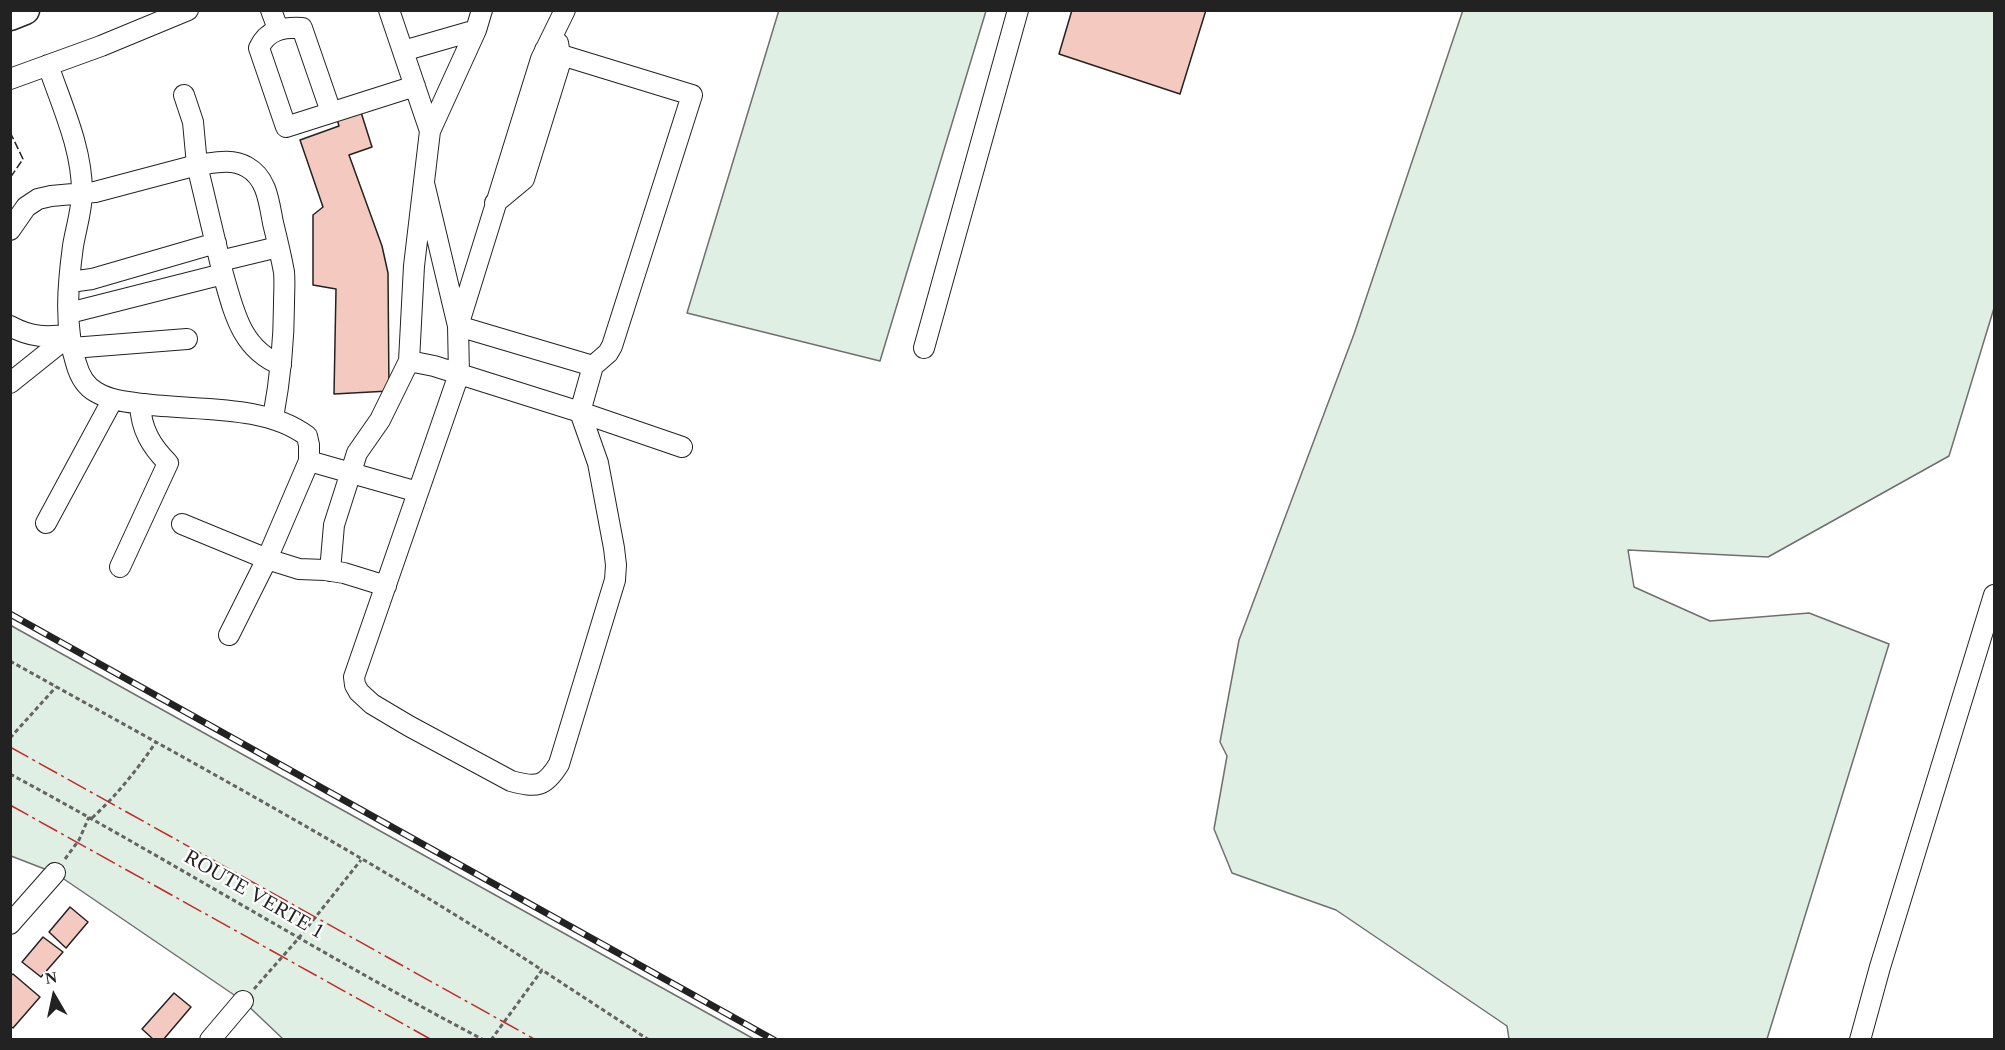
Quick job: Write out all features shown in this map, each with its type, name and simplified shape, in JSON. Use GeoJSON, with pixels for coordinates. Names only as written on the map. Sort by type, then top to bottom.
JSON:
{"type":"FeatureCollection","features":[{"type":"Feature","properties":{"kind":"highway"},"geometry":{"type":"LineString","coordinates":[[10,16],[26,10]]}},
{"type":"Feature","properties":{"kind":"street"},"geometry":{"type":"LineString","coordinates":[[10,79],[188,10]]}},
{"type":"Feature","properties":{"kind":"street"},"geometry":{"type":"LineString","coordinates":[[272,10],[278,29]]}},
{"type":"Feature","properties":{"kind":"street"},"geometry":{"type":"LineString","coordinates":[[389,10],[430,131]]}},
{"type":"Feature","properties":{"kind":"street"},"geometry":{"type":"LineString","coordinates":[[330,571],[334,525],[357,453],[380,420],[409,361],[414,266],[430,131],[476,30],[482,10]]}},
{"type":"Feature","properties":{"kind":"street"},"geometry":{"type":"LineString","coordinates":[[458,326],[495,202],[553,52],[554,20],[565,10]]}},
{"type":"Feature","properties":{"kind":"street"},"geometry":{"type":"LineString","coordinates":[[924,348],[1018,10]]}},
{"type":"Feature","properties":{"kind":"street"},"geometry":{"type":"LineString","coordinates":[[331,112],[302,28],[278,29],[268,35],[259,48],[286,127],[415,86]]}},
{"type":"Feature","properties":{"kind":"street"},"geometry":{"type":"LineString","coordinates":[[403,51],[476,30]]}},
{"type":"Feature","properties":{"kind":"street"},"geometry":{"type":"LineString","coordinates":[[424,183],[458,326],[459,374],[354,677],[355,685],[372,704],[511,781],[528,785],[540,784],[550,778],[559,764],[568,740],[615,580],[614,548],[598,463],[580,412],[592,366],[612,346],[692,95],[553,52]]}},
{"type":"Feature","properties":{"kind":"street"},"geometry":{"type":"LineString","coordinates":[[48,65],[77,149],[81,172],[82,193],[73,246],[69,312],[71,342],[82,378],[94,392],[113,399],[140,404],[255,414],[273,418],[296,428],[307,436],[309,461],[267,559],[229,635]]}},
{"type":"Feature","properties":{"kind":"street"},"geometry":{"type":"LineString","coordinates":[[184,95],[192,122],[197,165],[238,324],[255,350],[267,360],[281,365]]}},
{"type":"Feature","properties":{"kind":"street"},"geometry":{"type":"LineString","coordinates":[[10,230],[26,207],[38,199],[106,190],[197,165],[226,162],[238,163],[249,168],[259,177],[264,186],[284,273],[284,332],[273,418]]}},
{"type":"Feature","properties":{"kind":"street"},"geometry":{"type":"LineString","coordinates":[[70,282],[220,259],[278,247]]}},
{"type":"Feature","properties":{"kind":"street"},"geometry":{"type":"LineString","coordinates":[[69,312],[220,259]]}},
{"type":"Feature","properties":{"kind":"street"},"geometry":{"type":"LineString","coordinates":[[10,326],[25,334],[71,342],[187,339]]}},
{"type":"Feature","properties":{"kind":"street"},"geometry":{"type":"LineString","coordinates":[[458,326],[592,366]]}},
{"type":"Feature","properties":{"kind":"street"},"geometry":{"type":"LineString","coordinates":[[10,383],[71,342]]}},
{"type":"Feature","properties":{"kind":"street"},"geometry":{"type":"LineString","coordinates":[[409,361],[459,374],[580,412],[682,447]]}},
{"type":"Feature","properties":{"kind":"street"},"geometry":{"type":"LineString","coordinates":[[46,523],[113,399]]}},
{"type":"Feature","properties":{"kind":"street"},"geometry":{"type":"LineString","coordinates":[[120,567],[168,463],[149,441],[142,421],[140,404]]}},
{"type":"Feature","properties":{"kind":"street"},"geometry":{"type":"LineString","coordinates":[[309,461],[418,492]]}},
{"type":"Feature","properties":{"kind":"street"},"geometry":{"type":"LineString","coordinates":[[182,524],[267,559],[299,569],[344,573],[386,586]]}},
{"type":"Feature","properties":{"kind":"street"},"geometry":{"type":"LineString","coordinates":[[1860,1040],[1880,967],[1995,595]]}},
{"type":"Feature","properties":{"kind":"street"},"geometry":{"type":"LineString","coordinates":[[10,924],[55,873]]}},
{"type":"Feature","properties":{"kind":"street"},"geometry":{"type":"LineString","coordinates":[[210,1040],[243,1001]]}},
{"type":"Feature","properties":{"kind":"path"},"geometry":{"type":"LineString","coordinates":[[10,661],[467,921],[649,1040]]}},
{"type":"Feature","properties":{"kind":"path"},"geometry":{"type":"LineString","coordinates":[[10,738],[56,687]]}},
{"type":"Feature","properties":{"kind":"path"},"geometry":{"type":"LineString","coordinates":[[55,873],[79,840],[90,818],[112,800],[156,742]]}},
{"type":"Feature","properties":{"kind":"path","name":"ROUTE VERTE 1"},"geometry":{"type":"LineString","coordinates":[[10,774],[395,994],[484,1040]]}},
{"type":"Feature","properties":{"kind":"path"},"geometry":{"type":"LineString","coordinates":[[243,1001],[298,939],[361,860]]}},
{"type":"Feature","properties":{"kind":"path"},"geometry":{"type":"LineString","coordinates":[[491,1040],[542,970]]}},
{"type":"Feature","properties":{"kind":"green space"},"geometry":{"type":"Polygon","coordinates":[[[779,10],[986,11],[880,361],[687,313],[779,10]]]}},
{"type":"Feature","properties":{"kind":"green space"},"geometry":{"type":"Polygon","coordinates":[[[1463,10],[1994,11],[1994,308],[1949,456],[1768,557],[1628,550],[1634,587],[1710,621],[1809,613],[1889,644],[1767,1039],[1509,1039],[1507,1026],[1336,910],[1232,873],[1214,829],[1227,756],[1220,742],[1239,640],[1354,334],[1463,10]]]}},
{"type":"Feature","properties":{"kind":"green space"},"geometry":{"type":"Polygon","coordinates":[[[10,625],[754,1039],[283,1039],[243,1001],[55,873],[11,856],[10,625]]]}},
{"type":"Feature","properties":{"kind":"building"},"geometry":{"type":"Polygon","coordinates":[[[1072,10],[1206,10],[1180,94],[1059,54],[1072,10]]]}},
{"type":"Feature","properties":{"kind":"building"},"geometry":{"type":"Polygon","coordinates":[[[360,109],[372,147],[349,155],[382,246],[388,273],[389,391],[334,394],[336,289],[313,285],[313,215],[323,207],[300,140],[339,126],[336,116],[360,109]]]}},
{"type":"Feature","properties":{"kind":"building"},"geometry":{"type":"Polygon","coordinates":[[[70,907],[88,922],[66,948],[49,932],[70,907]]]}},
{"type":"Feature","properties":{"kind":"building"},"geometry":{"type":"Polygon","coordinates":[[[43,937],[63,952],[41,977],[22,962],[43,937]]]}},
{"type":"Feature","properties":{"kind":"building"},"geometry":{"type":"Polygon","coordinates":[[[13,974],[40,997],[13,1028],[10,1026],[10,976],[13,974]]]}},
{"type":"Feature","properties":{"kind":"building"},"geometry":{"type":"Polygon","coordinates":[[[174,993],[191,1007],[163,1040],[154,1040],[142,1029],[174,993]]]}},
{"type":"Feature","properties":{"kind":"railway"},"geometry":{"type":"LineString","coordinates":[[10,614],[774,1040]]}},
{"type":"Feature","properties":{"kind":"fence"},"geometry":{"type":"LineString","coordinates":[[10,132],[23,159],[10,178]]}},
{"type":"Feature","properties":{"kind":"power"},"geometry":{"type":"LineString","coordinates":[[10,747],[536,1040]]}},
{"type":"Feature","properties":{"kind":"power"},"geometry":{"type":"LineString","coordinates":[[10,805],[432,1040]]}}]}
